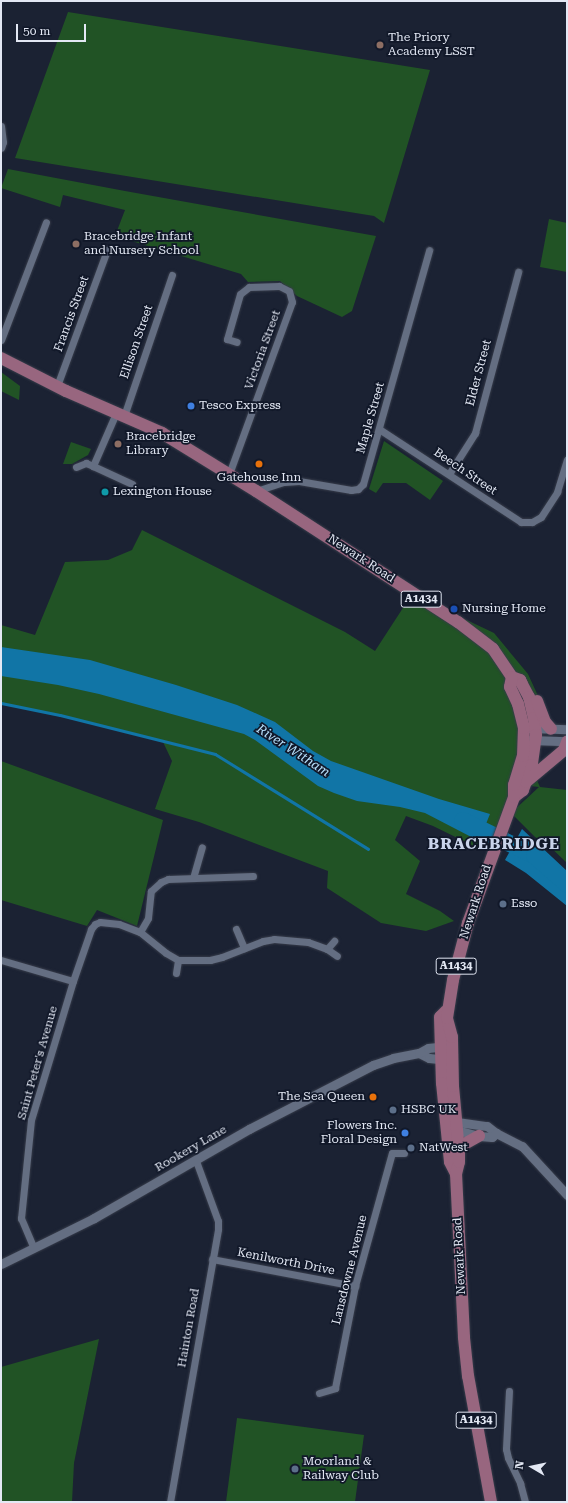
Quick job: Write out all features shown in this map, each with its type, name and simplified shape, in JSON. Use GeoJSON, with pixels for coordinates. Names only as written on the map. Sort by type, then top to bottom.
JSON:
{"type":"FeatureCollection","features":[{"type":"Feature","properties":{"kind":"main road","name":"A1434"},"geometry":{"type":"LineString","coordinates":[[1,358],[57,386],[162,433],[256,491]]}},
{"type":"Feature","properties":{"kind":"main road","name":"Newark Road"},"geometry":{"type":"LineString","coordinates":[[256,491],[458,622],[493,649],[512,677],[520,680],[529,697],[532,765],[523,790],[514,797]]}},
{"type":"Feature","properties":{"kind":"main road","name":"Newark Road"},"geometry":{"type":"LineString","coordinates":[[447,1060],[453,1046],[447,1018],[453,980],[468,923],[490,859],[514,797],[514,785],[530,734],[510,687],[512,677]]}},
{"type":"Feature","properties":{"kind":"main road"},"geometry":{"type":"LineString","coordinates":[[529,697],[537,700],[543,717],[551,729]]}},
{"type":"Feature","properties":{"kind":"main road"},"geometry":{"type":"LineString","coordinates":[[526,782],[564,750],[567,741]]}},
{"type":"Feature","properties":{"kind":"main road","name":"Newark Road"},"geometry":{"type":"LineString","coordinates":[[448,1009],[440,1017],[440,1046],[447,1060],[452,1125],[450,1162],[456,1174]]}},
{"type":"Feature","properties":{"kind":"main road","name":"Newark Road"},"geometry":{"type":"LineString","coordinates":[[452,1125],[459,1147],[459,1162],[456,1174],[464,1337],[468,1376],[491,1502]]}},
{"type":"Feature","properties":{"kind":"main road"},"geometry":{"type":"LineString","coordinates":[[459,1147],[479,1136]]}},
{"type":"Feature","properties":{"kind":"street"},"geometry":{"type":"LineString","coordinates":[[1,126],[3,142],[1,148]]}},
{"type":"Feature","properties":{"kind":"street"},"geometry":{"type":"LineString","coordinates":[[1,340],[46,222]]}},
{"type":"Feature","properties":{"kind":"street","name":"Francis Street"},"geometry":{"type":"LineString","coordinates":[[57,386],[107,250]]}},
{"type":"Feature","properties":{"kind":"street","name":"Maple Street"},"geometry":{"type":"LineString","coordinates":[[256,491],[284,482],[299,481],[351,490],[358,489],[363,484],[380,429],[429,250]]}},
{"type":"Feature","properties":{"kind":"street","name":"Elder Street"},"geometry":{"type":"LineString","coordinates":[[449,474],[475,433],[518,272]]}},
{"type":"Feature","properties":{"kind":"street","name":"Ellison Street"},"geometry":{"type":"LineString","coordinates":[[93,466],[120,415],[172,275]]}},
{"type":"Feature","properties":{"kind":"street","name":"Victoria Street"},"geometry":{"type":"LineString","coordinates":[[229,474],[292,302],[289,291],[279,286],[249,287],[240,294],[227,339],[237,342]]}},
{"type":"Feature","properties":{"kind":"street","name":"Beech Street"},"geometry":{"type":"LineString","coordinates":[[380,429],[521,522],[532,522],[541,517],[557,492],[567,459]]}},
{"type":"Feature","properties":{"kind":"street"},"geometry":{"type":"LineString","coordinates":[[76,467],[86,463],[132,484]]}},
{"type":"Feature","properties":{"kind":"street"},"geometry":{"type":"LineString","coordinates":[[530,734],[551,729],[567,729]]}},
{"type":"Feature","properties":{"kind":"street"},"geometry":{"type":"LineString","coordinates":[[530,734],[567,741]]}},
{"type":"Feature","properties":{"kind":"street"},"geometry":{"type":"LineString","coordinates":[[193,878],[202,847]]}},
{"type":"Feature","properties":{"kind":"street"},"geometry":{"type":"LineString","coordinates":[[253,876],[168,879],[154,887],[149,898],[148,918],[140,932],[166,953],[178,960],[210,960],[222,957],[263,941],[281,939],[308,942],[328,949],[337,956]]}},
{"type":"Feature","properties":{"kind":"street","name":"Saint Peter's Avenue"},"geometry":{"type":"LineString","coordinates":[[34,1248],[21,1218],[31,1120],[73,981],[91,929],[95,924],[108,922],[140,932]]}},
{"type":"Feature","properties":{"kind":"street"},"geometry":{"type":"LineString","coordinates":[[236,929],[244,948]]}},
{"type":"Feature","properties":{"kind":"street"},"geometry":{"type":"LineString","coordinates":[[328,949],[334,941]]}},
{"type":"Feature","properties":{"kind":"street"},"geometry":{"type":"LineString","coordinates":[[1,960],[73,981]]}},
{"type":"Feature","properties":{"kind":"street"},"geometry":{"type":"LineString","coordinates":[[176,973],[178,960]]}},
{"type":"Feature","properties":{"kind":"street","name":"Rookery Lane"},"geometry":{"type":"LineString","coordinates":[[1,1264],[94,1218],[196,1161],[249,1129],[373,1065],[393,1058],[419,1053],[428,1048],[453,1046]]}},
{"type":"Feature","properties":{"kind":"street"},"geometry":{"type":"LineString","coordinates":[[419,1053],[429,1058],[447,1060]]}},
{"type":"Feature","properties":{"kind":"street"},"geometry":{"type":"LineString","coordinates":[[452,1125],[487,1126],[496,1133],[522,1146],[567,1195]]}},
{"type":"Feature","properties":{"kind":"street"},"geometry":{"type":"LineString","coordinates":[[452,1125],[479,1136],[492,1137],[496,1133]]}},
{"type":"Feature","properties":{"kind":"street","name":"Lansdowne Avenue"},"geometry":{"type":"LineString","coordinates":[[319,1393],[334,1388],[355,1286],[392,1153],[404,1153]]}},
{"type":"Feature","properties":{"kind":"street","name":"Hainton Road"},"geometry":{"type":"LineString","coordinates":[[170,1502],[218,1221],[196,1161]]}},
{"type":"Feature","properties":{"kind":"street","name":"Kenilworth Drive"},"geometry":{"type":"LineString","coordinates":[[212,1259],[355,1286]]}},
{"type":"Feature","properties":{"kind":"street"},"geometry":{"type":"LineString","coordinates":[[509,1391],[506,1449],[525,1502]]}},
{"type":"Feature","properties":{"kind":"green space"},"geometry":{"type":"Polygon","coordinates":[[[68,12],[430,70],[384,223],[374,216],[15,158],[68,12]]]}},
{"type":"Feature","properties":{"kind":"green space"},"geometry":{"type":"Polygon","coordinates":[[[8,169],[376,236],[352,311],[342,317],[297,296],[280,281],[248,282],[241,274],[115,236],[125,210],[63,195],[60,207],[1,188],[8,169]]]}},
{"type":"Feature","properties":{"kind":"green space"},"geometry":{"type":"Polygon","coordinates":[[[549,219],[567,223],[567,272],[540,267],[549,219]]]}},
{"type":"Feature","properties":{"kind":"green space"},"geometry":{"type":"Polygon","coordinates":[[[1,372],[20,386],[19,400],[1,391],[1,372]]]}},
{"type":"Feature","properties":{"kind":"green space"},"geometry":{"type":"Polygon","coordinates":[[[384,441],[443,481],[430,500],[406,483],[383,483],[376,493],[369,489],[384,441]]]}},
{"type":"Feature","properties":{"kind":"green space"},"geometry":{"type":"Polygon","coordinates":[[[71,442],[91,449],[88,455],[72,464],[63,464],[71,442]]]}},
{"type":"Feature","properties":{"kind":"green space"},"geometry":{"type":"Polygon","coordinates":[[[142,530],[345,632],[375,651],[412,594],[494,633],[528,674],[544,709],[529,762],[540,787],[567,790],[567,863],[546,843],[535,837],[511,813],[480,849],[433,826],[406,816],[395,840],[420,861],[406,894],[440,911],[454,921],[426,931],[381,923],[327,888],[328,871],[199,822],[155,809],[172,761],[163,742],[60,715],[1,703],[1,625],[35,635],[65,562],[108,560],[132,550],[142,530]],[[522,785],[512,812],[539,787],[522,785]]]}},
{"type":"Feature","properties":{"kind":"green space"},"geometry":{"type":"Polygon","coordinates":[[[1,761],[163,820],[137,926],[97,910],[87,926],[1,900],[1,761]]]}},
{"type":"Feature","properties":{"kind":"green space"},"geometry":{"type":"Polygon","coordinates":[[[99,1339],[74,1463],[72,1502],[1,1502],[1,1367],[99,1339]]]}},
{"type":"Feature","properties":{"kind":"green space","name":"Moorland & Railway Club"},"geometry":{"type":"Polygon","coordinates":[[[237,1418],[364,1435],[355,1502],[226,1502],[237,1418]]]}},
{"type":"Feature","properties":{"kind":"water"},"geometry":{"type":"Polygon","coordinates":[[[1,647],[90,660],[176,685],[237,705],[275,722],[313,751],[331,761],[439,799],[490,814],[479,841],[425,813],[400,807],[357,801],[318,786],[255,740],[244,734],[99,694],[58,685],[1,676],[1,647]]]}},
{"type":"Feature","properties":{"kind":"water"},"geometry":{"type":"Polygon","coordinates":[[[522,829],[567,871],[567,906],[526,873],[505,860],[522,829]]]}},
{"type":"Feature","properties":{"kind":"waterway"},"geometry":{"type":"LineString","coordinates":[[1,703],[60,715],[215,754],[368,849]]}},
{"type":"Feature","properties":{"kind":"waterway","name":"River Witham"},"geometry":{"type":"LineString","coordinates":[[462,820],[534,855],[567,884]]}},
{"type":"Feature","properties":{"kind":"place","name":"The Priory Academy LSST"},"geometry":{"type":"Point","coordinates":[380,45]}},
{"type":"Feature","properties":{"kind":"place","name":"Bracebridge Infant and Nursery School"},"geometry":{"type":"Point","coordinates":[76,244]}},
{"type":"Feature","properties":{"kind":"place","name":"Tesco Express"},"geometry":{"type":"Point","coordinates":[191,406]}},
{"type":"Feature","properties":{"kind":"place","name":"Bracebridge Library"},"geometry":{"type":"Point","coordinates":[118,444]}},
{"type":"Feature","properties":{"kind":"place","name":"Gatehouse Inn"},"geometry":{"type":"Point","coordinates":[259,464]}},
{"type":"Feature","properties":{"kind":"place","name":"Lexington House"},"geometry":{"type":"Point","coordinates":[105,492]}},
{"type":"Feature","properties":{"kind":"place","name":"Nursing Home"},"geometry":{"type":"Point","coordinates":[454,609]}},
{"type":"Feature","properties":{"kind":"place","name":"Esso"},"geometry":{"type":"Point","coordinates":[503,904]}},
{"type":"Feature","properties":{"kind":"place","name":"The Sea Queen"},"geometry":{"type":"Point","coordinates":[373,1097]}},
{"type":"Feature","properties":{"kind":"place","name":"HSBC UK"},"geometry":{"type":"Point","coordinates":[393,1110]}},
{"type":"Feature","properties":{"kind":"place","name":"Flowers Inc. Floral Design"},"geometry":{"type":"Point","coordinates":[405,1133]}},
{"type":"Feature","properties":{"kind":"place","name":"NatWest"},"geometry":{"type":"Point","coordinates":[411,1148]}},
{"type":"Feature","properties":{"kind":"place","name":"Moorland & Railway Club"},"geometry":{"type":"Point","coordinates":[295,1469]}},
{"type":"Feature","properties":{"kind":"district","name":"BRACEBRIDGE"},"geometry":{"type":"Point","coordinates":[494,844]}}]}
